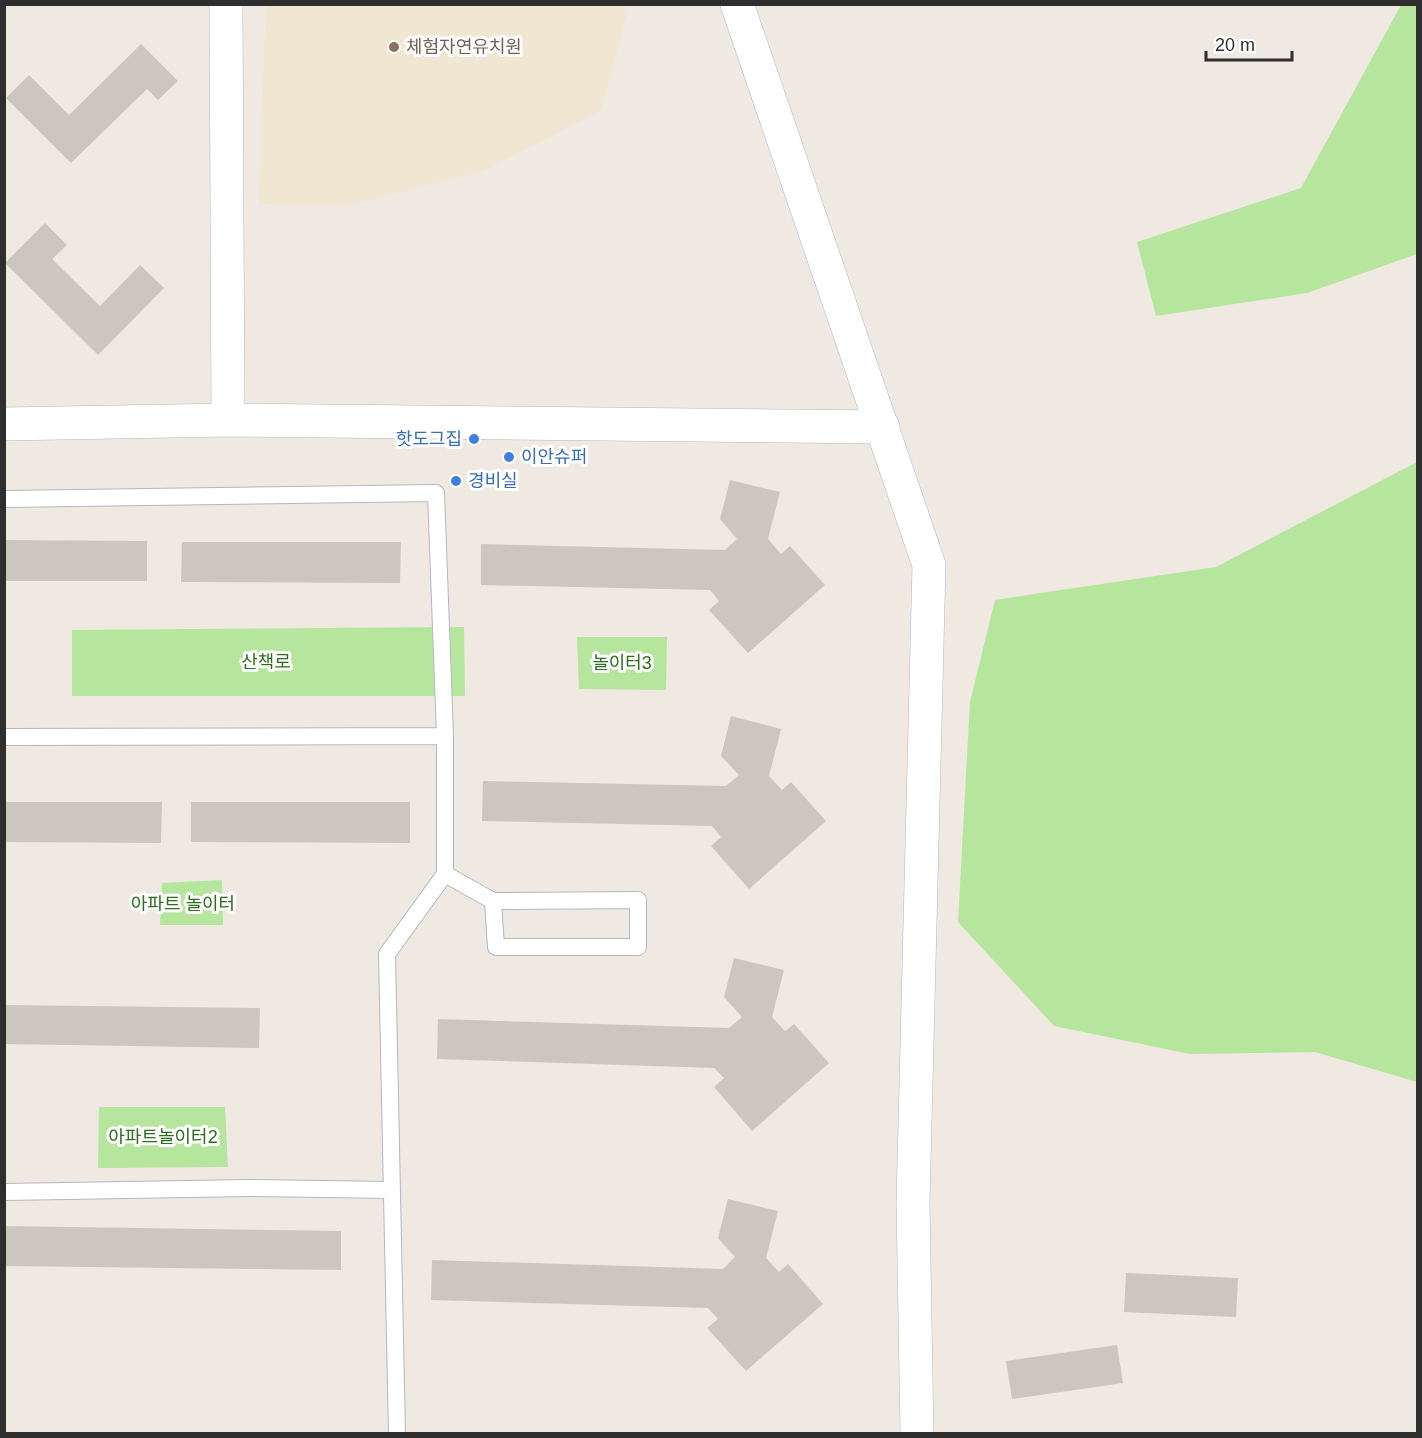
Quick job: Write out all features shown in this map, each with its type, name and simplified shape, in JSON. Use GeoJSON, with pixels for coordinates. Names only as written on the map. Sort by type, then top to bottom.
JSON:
{"type":"FeatureCollection","features":[{"type":"Feature","properties":{"kind":"street"},"geometry":{"type":"LineString","coordinates":[[226,4],[228,420]]}},
{"type":"Feature","properties":{"kind":"street"},"geometry":{"type":"LineString","coordinates":[[737,4],[929,565],[913,1203],[917,1434]]}},
{"type":"Feature","properties":{"kind":"street"},"geometry":{"type":"LineString","coordinates":[[4,424],[228,420],[883,427]]}},
{"type":"Feature","properties":{"kind":"lane"},"geometry":{"type":"LineString","coordinates":[[4,499],[436,493],[445,736],[445,874],[387,954],[397,1434]]}},
{"type":"Feature","properties":{"kind":"lane"},"geometry":{"type":"LineString","coordinates":[[4,737],[445,736]]}},
{"type":"Feature","properties":{"kind":"lane"},"geometry":{"type":"LineString","coordinates":[[445,874],[494,901],[638,900],[638,947],[496,947],[494,901]]}},
{"type":"Feature","properties":{"kind":"lane"},"geometry":{"type":"LineString","coordinates":[[4,1192],[249,1188],[392,1190]]}},
{"type":"Feature","properties":{"kind":"shaded area"},"geometry":{"type":"Polygon","coordinates":[[[626,4],[626,16],[601,110],[484,171],[347,206],[259,204],[266,5],[626,4]]]}},
{"type":"Feature","properties":{"kind":"green space"},"geometry":{"type":"Polygon","coordinates":[[[1401,5],[1417,5],[1417,254],[1307,293],[1156,316],[1137,242],[1301,188],[1401,5]]]}},
{"type":"Feature","properties":{"kind":"green space"},"geometry":{"type":"Polygon","coordinates":[[[1417,462],[1417,1082],[1315,1052],[1190,1054],[1054,1026],[958,922],[970,702],[995,600],[1216,567],[1417,462]]]}},
{"type":"Feature","properties":{"kind":"green space","name":"산책로"},"geometry":{"type":"Polygon","coordinates":[[[464,627],[465,696],[72,696],[72,630],[464,627]]]}},
{"type":"Feature","properties":{"kind":"green space","name":"놀이터3"},"geometry":{"type":"Polygon","coordinates":[[[577,637],[667,637],[666,690],[579,689],[577,637]]]}},
{"type":"Feature","properties":{"kind":"green space","name":"아파트 놀이터"},"geometry":{"type":"Polygon","coordinates":[[[222,880],[223,925],[160,925],[162,883],[222,880]]]}},
{"type":"Feature","properties":{"kind":"green space","name":"아파트놀이터2"},"geometry":{"type":"Polygon","coordinates":[[[99,1107],[225,1107],[228,1167],[98,1168],[99,1107]]]}},
{"type":"Feature","properties":{"kind":"building"},"geometry":{"type":"Polygon","coordinates":[[[141,44],[178,81],[158,100],[147,89],[71,163],[6,98],[29,75],[69,115],[141,44]]]}},
{"type":"Feature","properties":{"kind":"building"},"geometry":{"type":"Polygon","coordinates":[[[45,223],[67,245],[52,259],[100,306],[140,265],[164,288],[98,355],[5,263],[45,223]]]}},
{"type":"Feature","properties":{"kind":"building"},"geometry":{"type":"Polygon","coordinates":[[[730,480],[780,492],[768,539],[781,554],[790,546],[825,585],[748,653],[709,610],[719,601],[710,590],[481,585],[481,544],[725,550],[737,539],[720,519],[730,480]]]}},
{"type":"Feature","properties":{"kind":"building"},"geometry":{"type":"Polygon","coordinates":[[[4,540],[147,541],[147,581],[4,581],[4,540]]]}},
{"type":"Feature","properties":{"kind":"building"},"geometry":{"type":"Polygon","coordinates":[[[182,542],[401,542],[400,583],[181,582],[182,542]]]}},
{"type":"Feature","properties":{"kind":"building"},"geometry":{"type":"Polygon","coordinates":[[[731,716],[781,729],[769,776],[782,790],[791,782],[826,821],[749,889],[711,846],[721,837],[712,826],[482,821],[483,781],[726,786],[739,775],[721,756],[731,716]]]}},
{"type":"Feature","properties":{"kind":"building"},"geometry":{"type":"Polygon","coordinates":[[[4,802],[162,802],[161,843],[4,842],[4,802]]]}},
{"type":"Feature","properties":{"kind":"building"},"geometry":{"type":"Polygon","coordinates":[[[191,802],[410,802],[410,843],[191,842],[191,802]]]}},
{"type":"Feature","properties":{"kind":"building"},"geometry":{"type":"Polygon","coordinates":[[[734,958],[784,970],[772,1017],[785,1031],[794,1024],[829,1063],[752,1131],[714,1087],[724,1078],[714,1068],[437,1059],[438,1019],[729,1028],[742,1017],[724,997],[734,958]]]}},
{"type":"Feature","properties":{"kind":"building"},"geometry":{"type":"Polygon","coordinates":[[[5,1005],[260,1008],[259,1048],[5,1044],[5,1005]]]}},
{"type":"Feature","properties":{"kind":"building"},"geometry":{"type":"Polygon","coordinates":[[[728,1199],[778,1211],[766,1258],[779,1272],[788,1264],[823,1304],[746,1371],[707,1328],[718,1319],[708,1308],[431,1300],[432,1260],[723,1269],[735,1257],[718,1238],[728,1199]]]}},
{"type":"Feature","properties":{"kind":"building"},"geometry":{"type":"Polygon","coordinates":[[[4,1226],[341,1231],[341,1270],[4,1266],[4,1226]]]}},
{"type":"Feature","properties":{"kind":"building"},"geometry":{"type":"Polygon","coordinates":[[[1126,1273],[1238,1278],[1236,1317],[1124,1312],[1126,1273]]]}},
{"type":"Feature","properties":{"kind":"building"},"geometry":{"type":"Polygon","coordinates":[[[1117,1345],[1123,1383],[1012,1399],[1006,1361],[1117,1345]]]}},
{"type":"Feature","properties":{"kind":"place","name":"체험자연유치원"},"geometry":{"type":"Point","coordinates":[394,47]}},
{"type":"Feature","properties":{"kind":"place","name":"핫도그집"},"geometry":{"type":"Point","coordinates":[474,439]}},
{"type":"Feature","properties":{"kind":"place","name":"이안슈퍼"},"geometry":{"type":"Point","coordinates":[509,457]}},
{"type":"Feature","properties":{"kind":"place","name":"경비실"},"geometry":{"type":"Point","coordinates":[456,481]}}]}
